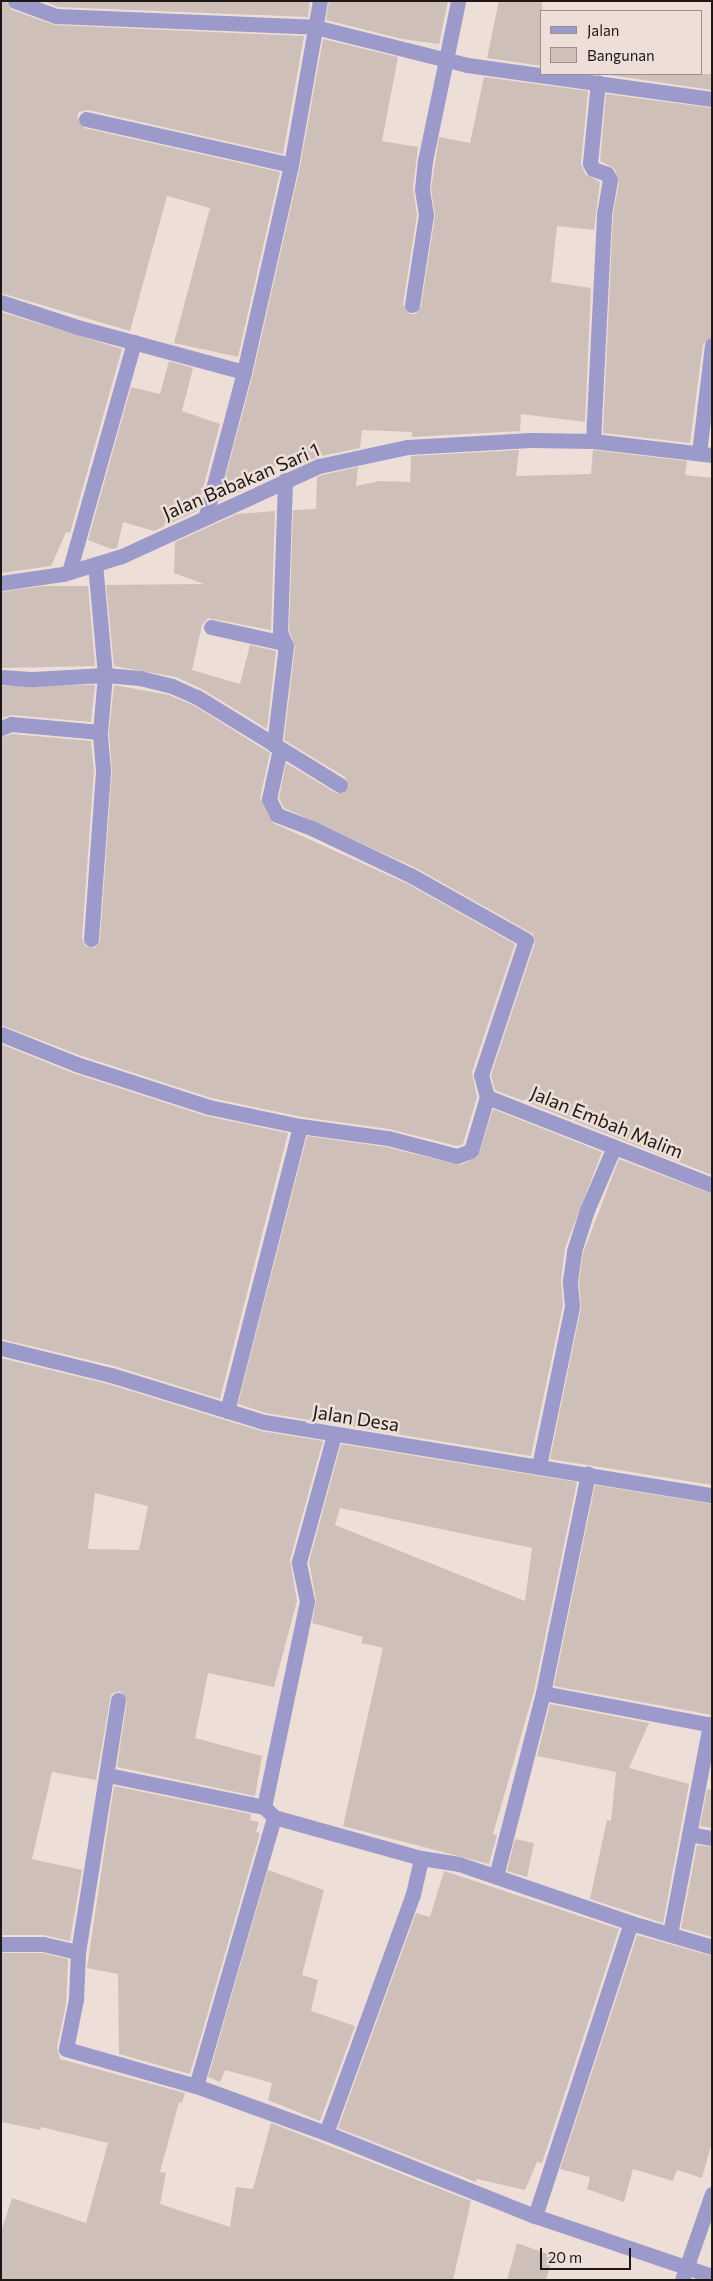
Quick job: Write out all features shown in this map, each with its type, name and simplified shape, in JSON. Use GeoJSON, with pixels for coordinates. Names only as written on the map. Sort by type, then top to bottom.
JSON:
{"type":"FeatureCollection","features":[{"type":"Feature","properties":{"kind":"street"},"geometry":{"type":"LineString","coordinates":[[14,1],[56,16],[315,27],[444,59],[540,73]]}},
{"type":"Feature","properties":{"kind":"street"},"geometry":{"type":"LineString","coordinates":[[206,515],[244,372],[291,165],[320,1]]}},
{"type":"Feature","properties":{"kind":"street"},"geometry":{"type":"LineString","coordinates":[[412,304],[426,215],[422,189],[425,162],[444,59],[458,1]]}},
{"type":"Feature","properties":{"kind":"street"},"geometry":{"type":"LineString","coordinates":[[551,75],[712,99]]}},
{"type":"Feature","properties":{"kind":"street"},"geometry":{"type":"LineString","coordinates":[[593,441],[604,214],[610,180],[608,174],[593,169],[590,163],[598,82]]}},
{"type":"Feature","properties":{"kind":"street"},"geometry":{"type":"LineString","coordinates":[[86,119],[291,165]]}},
{"type":"Feature","properties":{"kind":"street"},"geometry":{"type":"LineString","coordinates":[[1,302],[134,342],[244,372]]}},
{"type":"Feature","properties":{"kind":"street"},"geometry":{"type":"LineString","coordinates":[[70,572],[134,342]]}},
{"type":"Feature","properties":{"kind":"street"},"geometry":{"type":"LineString","coordinates":[[706,454],[712,345]]}},
{"type":"Feature","properties":{"kind":"street","name":"Jalan Babakan Sari 1"},"geometry":{"type":"LineString","coordinates":[[1,583],[70,572],[122,556],[206,515],[318,466],[408,447],[531,440],[593,441],[706,454]]}},
{"type":"Feature","properties":{"kind":"street"},"geometry":{"type":"LineString","coordinates":[[1,1034],[76,1064],[209,1107],[300,1126],[388,1138],[457,1156],[471,1151],[487,1097],[481,1076],[526,940],[412,876],[314,829],[277,815],[269,799],[277,747],[284,643],[280,632],[285,480]]}},
{"type":"Feature","properties":{"kind":"street"},"geometry":{"type":"LineString","coordinates":[[91,939],[103,770],[100,732],[105,675],[95,564]]}},
{"type":"Feature","properties":{"kind":"street"},"geometry":{"type":"LineString","coordinates":[[211,627],[284,643]]}},
{"type":"Feature","properties":{"kind":"street"},"geometry":{"type":"LineString","coordinates":[[1,677],[33,679],[105,675],[172,686],[197,697],[340,785]]}},
{"type":"Feature","properties":{"kind":"street"},"geometry":{"type":"LineString","coordinates":[[1,728],[11,724],[100,732]]}},
{"type":"Feature","properties":{"kind":"street","name":"Jalan Embah Malim"},"geometry":{"type":"LineString","coordinates":[[487,1097],[712,1185]]}},
{"type":"Feature","properties":{"kind":"street"},"geometry":{"type":"LineString","coordinates":[[227,1411],[300,1126]]}},
{"type":"Feature","properties":{"kind":"street"},"geometry":{"type":"LineString","coordinates":[[539,1466],[572,1306],[570,1280],[574,1251],[587,1210],[614,1147]]}},
{"type":"Feature","properties":{"kind":"street","name":"Jalan Desa"},"geometry":{"type":"LineString","coordinates":[[1,1348],[111,1376],[264,1422],[334,1436],[539,1466],[712,1495]]}},
{"type":"Feature","properties":{"kind":"street"},"geometry":{"type":"LineString","coordinates":[[196,2086],[269,1812],[307,1601],[299,1562],[334,1436]]}},
{"type":"Feature","properties":{"kind":"street"},"geometry":{"type":"LineString","coordinates":[[496,1876],[543,1693],[588,1474]]}},
{"type":"Feature","properties":{"kind":"street"},"geometry":{"type":"LineString","coordinates":[[543,1693],[711,1725],[670,1934]]}},
{"type":"Feature","properties":{"kind":"street"},"geometry":{"type":"LineString","coordinates":[[118,1700],[108,1775],[78,1952],[76,1999],[66,2049],[196,2086],[326,2132],[684,2274],[712,2276]]}},
{"type":"Feature","properties":{"kind":"street"},"geometry":{"type":"LineString","coordinates":[[108,1775],[269,1812],[421,1858],[459,1864],[631,1923],[712,1947]]}},
{"type":"Feature","properties":{"kind":"street"},"geometry":{"type":"LineString","coordinates":[[689,1834],[712,1838]]}},
{"type":"Feature","properties":{"kind":"street"},"geometry":{"type":"LineString","coordinates":[[326,2132],[413,1894],[421,1858]]}},
{"type":"Feature","properties":{"kind":"street"},"geometry":{"type":"LineString","coordinates":[[535,2216],[631,1923]]}},
{"type":"Feature","properties":{"kind":"street"},"geometry":{"type":"LineString","coordinates":[[1,1944],[43,1944],[78,1952]]}},
{"type":"Feature","properties":{"kind":"street"},"geometry":{"type":"LineString","coordinates":[[684,2274],[712,2194]]}},
{"type":"Feature","properties":{"kind":"building"},"geometry":{"type":"Polygon","coordinates":[[[1,1],[6,1],[12,10],[55,25],[304,36],[283,154],[88,110],[79,112],[77,117],[84,128],[280,172],[238,357],[174,343],[210,208],[167,196],[130,331],[1,293],[1,1]]]}},
{"type":"Feature","properties":{"kind":"building"},"geometry":{"type":"Polygon","coordinates":[[[43,1],[310,1],[308,17],[58,7],[43,1]]]}},
{"type":"Feature","properties":{"kind":"building"},"geometry":{"type":"Polygon","coordinates":[[[329,1],[448,1],[439,44],[402,39],[326,20],[329,1]]]}},
{"type":"Feature","properties":{"kind":"building"},"geometry":{"type":"Polygon","coordinates":[[[499,1],[542,1],[542,10],[540,10],[540,66],[487,58],[499,1]]]}},
{"type":"Feature","properties":{"kind":"building"},"geometry":{"type":"Polygon","coordinates":[[[323,39],[398,57],[382,141],[418,147],[413,188],[417,215],[403,304],[410,314],[416,314],[421,306],[435,216],[431,189],[439,137],[470,143],[484,77],[588,91],[581,163],[585,174],[600,182],[594,230],[557,226],[551,282],[591,288],[585,422],[521,414],[520,431],[412,437],[412,432],[362,430],[360,448],[317,457],[299,465],[282,461],[244,490],[219,501],[253,374],[300,167],[323,39]]]}},
{"type":"Feature","properties":{"kind":"building"},"geometry":{"type":"Polygon","coordinates":[[[712,74],[712,90],[610,75],[712,74]]]}},
{"type":"Feature","properties":{"kind":"building"},"geometry":{"type":"Polygon","coordinates":[[[606,94],[712,108],[712,336],[703,344],[690,443],[603,433],[613,215],[619,182],[615,169],[600,161],[606,94]]]}},
{"type":"Feature","properties":{"kind":"building"},"geometry":{"type":"Polygon","coordinates":[[[1,312],[122,349],[70,533],[66,532],[51,566],[1,573],[1,312]]]}},
{"type":"Feature","properties":{"kind":"building"},"geometry":{"type":"Polygon","coordinates":[[[169,361],[193,368],[182,411],[220,424],[197,511],[154,531],[123,522],[117,548],[112,549],[88,540],[131,387],[160,394],[169,361]]]}},
{"type":"Feature","properties":{"kind":"building"},"geometry":{"type":"Polygon","coordinates":[[[519,450],[516,476],[591,474],[593,450],[687,461],[685,475],[712,478],[712,1175],[495,1090],[491,1075],[535,943],[533,934],[416,868],[284,808],[279,798],[286,763],[336,793],[344,793],[349,786],[345,777],[284,740],[295,647],[289,630],[293,510],[316,509],[317,477],[322,475],[358,467],[356,486],[379,481],[410,482],[411,456],[519,450]]]}},
{"type":"Feature","properties":{"kind":"building"},"geometry":{"type":"Polygon","coordinates":[[[275,511],[271,630],[208,618],[202,625],[192,670],[240,684],[250,645],[276,651],[267,729],[202,689],[176,677],[114,666],[106,585],[204,584],[174,573],[175,542],[237,514],[275,511]]]}},
{"type":"Feature","properties":{"kind":"building"},"geometry":{"type":"Polygon","coordinates":[[[43,586],[88,586],[95,666],[1,668],[1,592],[43,586]]]}},
{"type":"Feature","properties":{"kind":"building"},"geometry":{"type":"Polygon","coordinates":[[[95,685],[91,722],[12,715],[1,718],[1,686],[95,685]]]}},
{"type":"Feature","properties":{"kind":"building"},"geometry":{"type":"Polygon","coordinates":[[[114,685],[169,695],[193,705],[270,753],[260,798],[273,823],[408,884],[515,944],[472,1072],[477,1097],[463,1144],[457,1146],[389,1129],[302,1117],[211,1098],[79,1055],[1,1025],[1,737],[12,734],[91,741],[94,770],[82,938],[85,946],[95,948],[100,940],[112,771],[109,732],[114,685]]]}},
{"type":"Feature","properties":{"kind":"building"},"geometry":{"type":"Polygon","coordinates":[[[1,1044],[73,1073],[206,1116],[288,1133],[220,1399],[114,1366],[1,1339],[1,1044]]]}},
{"type":"Feature","properties":{"kind":"building"},"geometry":{"type":"Polygon","coordinates":[[[493,1109],[602,1152],[565,1248],[561,1280],[563,1305],[531,1456],[266,1413],[238,1404],[307,1136],[386,1147],[460,1165],[478,1157],[493,1109]]]}},
{"type":"Feature","properties":{"kind":"building"},"geometry":{"type":"Polygon","coordinates":[[[619,1159],[712,1194],[712,1485],[550,1459],[581,1308],[579,1281],[583,1253],[619,1159]]]}},
{"type":"Feature","properties":{"kind":"building"},"geometry":{"type":"Polygon","coordinates":[[[1,1358],[108,1384],[261,1431],[323,1441],[290,1560],[297,1601],[274,1687],[208,1673],[195,1738],[262,1756],[255,1796],[117,1767],[127,1701],[120,1691],[111,1694],[96,1780],[52,1772],[32,1859],[82,1870],[70,1941],[43,1935],[1,1935],[1,1358]],[[95,1493],[88,1549],[139,1550],[148,1506],[95,1493]]]}},
{"type":"Feature","properties":{"kind":"building"},"geometry":{"type":"Polygon","coordinates":[[[341,1444],[577,1482],[534,1691],[493,1834],[497,1835],[489,1864],[343,1826],[383,1648],[361,1643],[363,1637],[312,1623],[316,1600],[309,1562],[341,1444]],[[340,1508],[335,1525],[525,1601],[532,1548],[340,1508]]]}},
{"type":"Feature","properties":{"kind":"building"},"geometry":{"type":"Polygon","coordinates":[[[595,1485],[712,1504],[712,1715],[554,1686],[595,1485]]]}},
{"type":"Feature","properties":{"kind":"building"},"geometry":{"type":"Polygon","coordinates":[[[550,1704],[649,1723],[629,1768],[689,1784],[663,1923],[590,1899],[607,1820],[611,1821],[616,1772],[537,1756],[550,1704]]]}},
{"type":"Feature","properties":{"kind":"building"},"geometry":{"type":"Polygon","coordinates":[[[114,1786],[251,1814],[250,1820],[259,1822],[256,1832],[260,1833],[190,2074],[119,2054],[118,1974],[87,1968],[114,1786]]]}},
{"type":"Feature","properties":{"kind":"building"},"geometry":{"type":"Polygon","coordinates":[[[707,1789],[712,1790],[712,1828],[700,1826],[707,1789]]]}},
{"type":"Feature","properties":{"kind":"building"},"geometry":{"type":"Polygon","coordinates":[[[515,1839],[534,1843],[527,1877],[507,1871],[515,1839]]]}},
{"type":"Feature","properties":{"kind":"building"},"geometry":{"type":"Polygon","coordinates":[[[697,1845],[712,1847],[712,1937],[681,1928],[697,1845]]]}},
{"type":"Feature","properties":{"kind":"building"},"geometry":{"type":"Polygon","coordinates":[[[268,1870],[324,1890],[302,1975],[318,1980],[311,2011],[355,2026],[320,2121],[268,2100],[272,2083],[225,2070],[220,2082],[208,2077],[268,1870]]]}},
{"type":"Feature","properties":{"kind":"building"},"geometry":{"type":"Polygon","coordinates":[[[444,1871],[619,1929],[542,2163],[537,2162],[525,2190],[477,2179],[476,2182],[338,2128],[416,1913],[430,1917],[444,1871]]]}},
{"type":"Feature","properties":{"kind":"building"},"geometry":{"type":"Polygon","coordinates":[[[637,1935],[712,1956],[712,2142],[702,2178],[677,2170],[673,2181],[633,2169],[624,2202],[587,2189],[590,2177],[560,2169],[637,1935]]]}},
{"type":"Feature","properties":{"kind":"building"},"geometry":{"type":"Polygon","coordinates":[[[1,1953],[42,1953],[68,1959],[66,2004],[57,2047],[60,2059],[185,2093],[182,2103],[179,2102],[160,2172],[166,2173],[160,2204],[230,2227],[236,2187],[253,2189],[271,2123],[471,2201],[453,2280],[1,2280],[1,2232],[12,2198],[86,2223],[108,2143],[41,2127],[40,2130],[1,2122],[1,1953]]]}},
{"type":"Feature","properties":{"kind":"building"},"geometry":{"type":"Polygon","coordinates":[[[517,2243],[553,2256],[546,2280],[507,2280],[517,2243]]]}}]}
